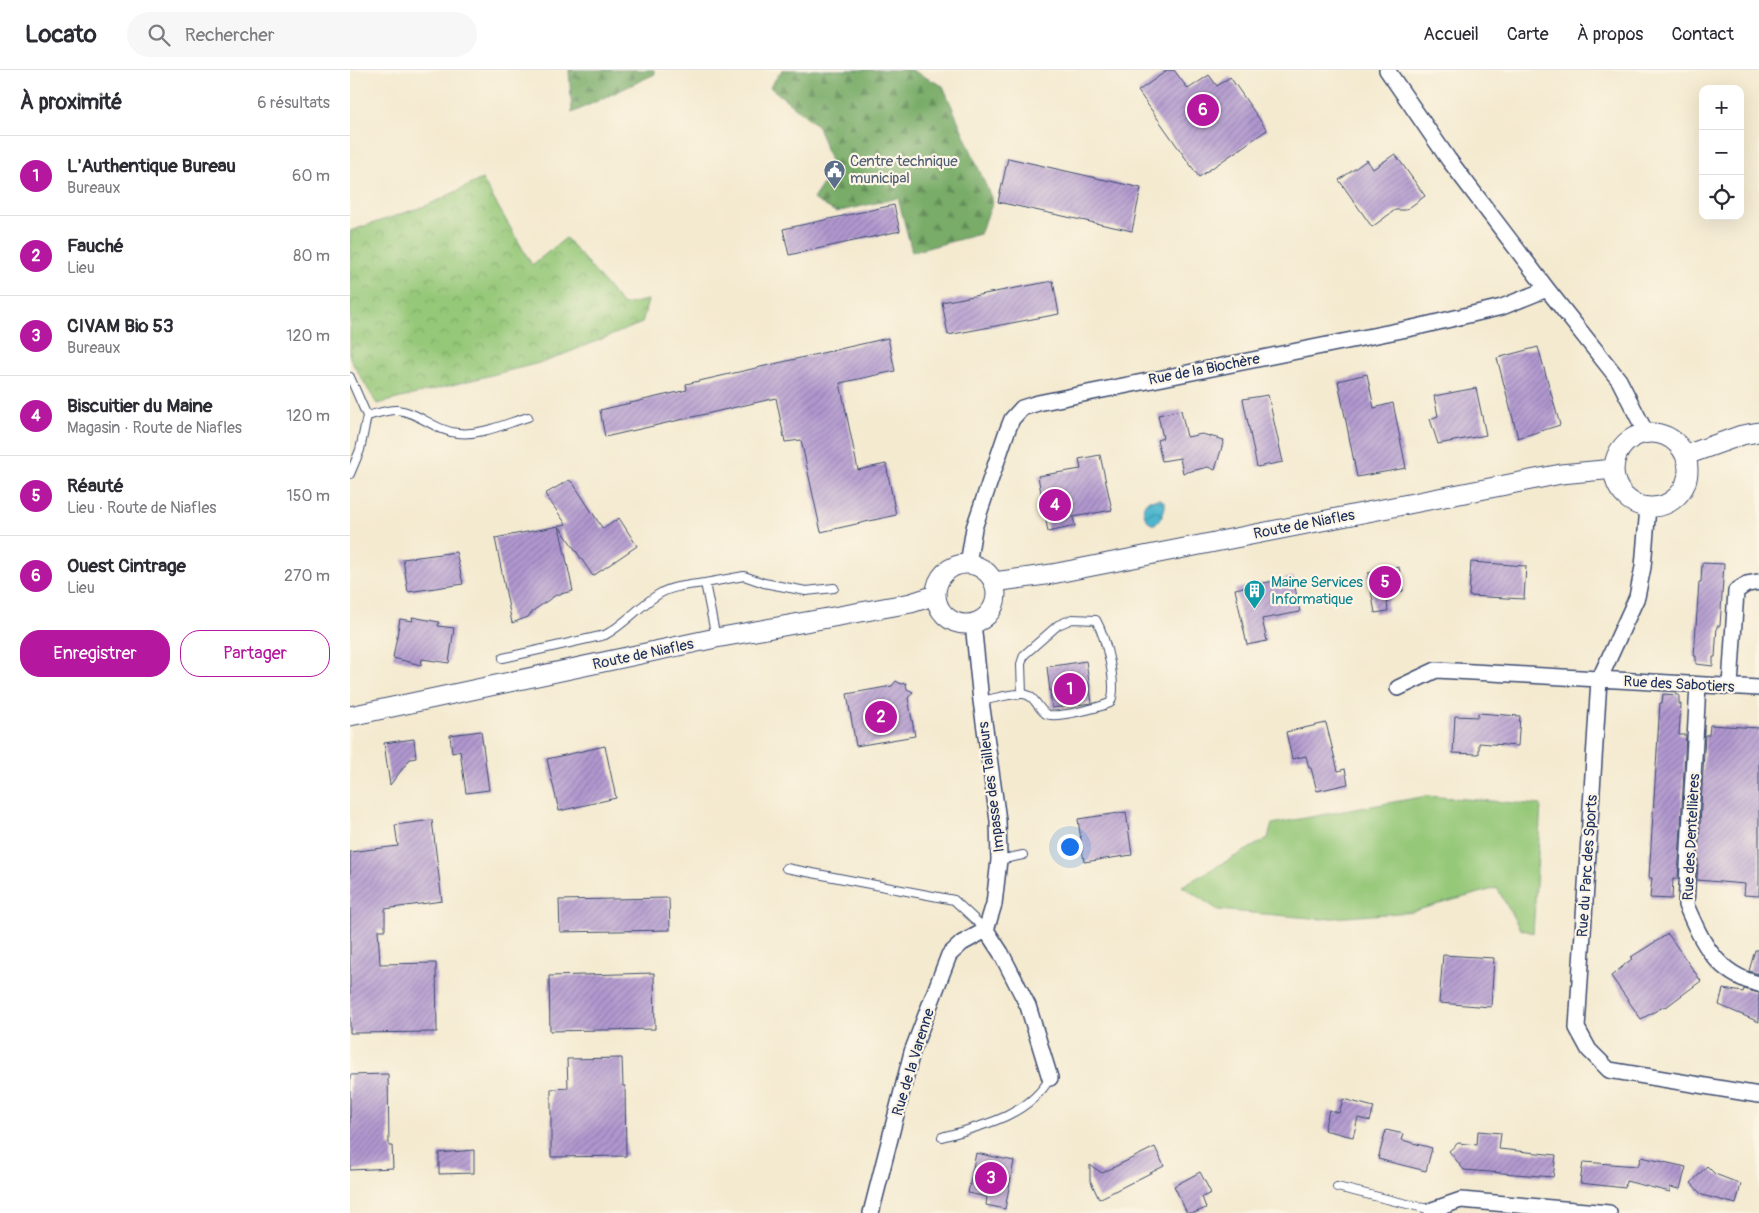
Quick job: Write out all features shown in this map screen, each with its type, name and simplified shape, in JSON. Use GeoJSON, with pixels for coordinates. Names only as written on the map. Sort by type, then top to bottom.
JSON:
{"type":"FeatureCollection","features":[{"type":"Feature","properties":{"kind":"street"},"geometry":{"type":"LineString","coordinates":[[1387,70],[1449,160],[1546,289],[1619,380],[1646,433]]}},
{"type":"Feature","properties":{"kind":"street","name":"Rue de la Biochère"},"geometry":{"type":"LineString","coordinates":[[968,564],[974,528],[1006,434],[1012,419],[1022,408],[1038,402],[1427,324],[1502,307],[1546,289]]}},
{"type":"Feature","properties":{"kind":"street"},"geometry":{"type":"LineString","coordinates":[[1686,456],[1742,435],[1759,432]]}},
{"type":"Feature","properties":{"kind":"street"},"geometry":{"type":"LineString","coordinates":[[1646,433],[1658,433],[1670,438],[1679,445],[1686,456],[1688,474],[1682,492],[1672,501],[1661,506],[1648,507],[1637,504],[1620,490],[1614,469],[1620,449],[1627,442],[1646,433]]}},
{"type":"Feature","properties":{"kind":"street","name":"Route de Niafles"},"geometry":{"type":"LineString","coordinates":[[994,582],[1052,574],[1561,474],[1614,469]]}},
{"type":"Feature","properties":{"kind":"street","name":"Rue du Parc des Sports"},"geometry":{"type":"LineString","coordinates":[[1648,507],[1643,567],[1637,597],[1599,680],[1578,1028],[1589,1050],[1609,1070],[1759,1095]]}},
{"type":"Feature","properties":{"kind":"street"},"geometry":{"type":"LineString","coordinates":[[968,564],[984,569],[994,582],[996,590],[993,607],[988,615],[974,623],[965,624],[948,618],[938,604],[936,595],[942,576],[949,569],[968,564]]}},
{"type":"Feature","properties":{"kind":"street"},"geometry":{"type":"LineString","coordinates":[[1730,686],[1736,591],[1747,584],[1759,582]]}},
{"type":"Feature","properties":{"kind":"street","name":"Route de Niafles"},"geometry":{"type":"LineString","coordinates":[[350,716],[716,638],[911,603],[936,595]]}},
{"type":"Feature","properties":{"kind":"street","name":"Impasse des Tailleurs"},"geometry":{"type":"LineString","coordinates":[[974,623],[981,700],[998,820],[999,860],[994,904],[986,930]]}},
{"type":"Feature","properties":{"kind":"street","name":"Rue des Sabotiers"},"geometry":{"type":"LineString","coordinates":[[1398,688],[1436,670],[1759,688]]}},
{"type":"Feature","properties":{"kind":"street","name":"Rue des Dentellières"},"geometry":{"type":"LineString","coordinates":[[1698,685],[1686,905],[1699,936],[1722,967],[1741,980],[1759,984]]}},
{"type":"Feature","properties":{"kind":"street"},"geometry":{"type":"LineString","coordinates":[[986,930],[1001,953],[1028,1006],[1050,1078]]}},
{"type":"Feature","properties":{"kind":"street","name":"Rue de la Varenne"},"geometry":{"type":"LineString","coordinates":[[871,1213],[912,1052],[949,955],[962,943],[986,930]]}},
{"type":"Feature","properties":{"kind":"street"},"geometry":{"type":"LineString","coordinates":[[1432,1212],[1461,1200],[1608,1213]]}},
{"type":"Feature","properties":{"kind":"lane"},"geometry":{"type":"LineString","coordinates":[[350,377],[367,416],[360,450],[350,474]]}},
{"type":"Feature","properties":{"kind":"lane"},"geometry":{"type":"LineString","coordinates":[[367,416],[395,410],[406,411],[435,427],[456,433],[468,433],[528,417]]}},
{"type":"Feature","properties":{"kind":"lane"},"geometry":{"type":"LineString","coordinates":[[503,658],[605,635],[619,627],[659,594],[674,588],[744,576],[764,583],[806,591],[834,588]]}},
{"type":"Feature","properties":{"kind":"lane"},"geometry":{"type":"LineString","coordinates":[[705,583],[716,638]]}},
{"type":"Feature","properties":{"kind":"lane"},"geometry":{"type":"LineString","coordinates":[[981,700],[1022,694],[1032,697],[1048,715],[1110,703],[1114,689],[1103,633],[1096,620],[1072,619],[1058,625],[1024,655],[1021,664],[1022,694]]}},
{"type":"Feature","properties":{"kind":"lane"},"geometry":{"type":"LineString","coordinates":[[999,860],[1023,855]]}},
{"type":"Feature","properties":{"kind":"lane"},"geometry":{"type":"LineString","coordinates":[[786,868],[954,900],[986,930]]}},
{"type":"Feature","properties":{"kind":"lane"},"geometry":{"type":"LineString","coordinates":[[942,1138],[1009,1115],[1028,1105],[1050,1078]]}},
{"type":"Feature","properties":{"kind":"lane"},"geometry":{"type":"LineString","coordinates":[[1337,1187],[1432,1212]]}},
{"type":"Feature","properties":{"kind":"green space"},"geometry":{"type":"Polygon","coordinates":[[[569,70],[654,70],[655,74],[572,113],[569,70]]]}},
{"type":"Feature","properties":{"kind":"green space"},"geometry":{"type":"Polygon","coordinates":[[[782,70],[911,70],[943,86],[993,202],[980,234],[912,252],[898,198],[836,212],[813,199],[833,169],[818,126],[770,87],[782,70]]]}},
{"type":"Feature","properties":{"kind":"green space"},"geometry":{"type":"Polygon","coordinates":[[[482,179],[532,265],[566,238],[623,305],[648,300],[642,323],[547,361],[377,404],[350,359],[350,231],[428,205],[482,179]]]}},
{"type":"Feature","properties":{"kind":"green space"},"geometry":{"type":"Polygon","coordinates":[[[1427,796],[1541,805],[1533,933],[1520,929],[1497,888],[1410,912],[1322,919],[1218,910],[1182,886],[1268,838],[1272,824],[1427,796]]]}},
{"type":"Feature","properties":{"kind":"water"},"geometry":{"type":"Polygon","coordinates":[[[1160,499],[1165,502],[1164,511],[1155,524],[1151,524],[1146,518],[1144,506],[1149,500],[1160,499]]]}},
{"type":"Feature","properties":{"kind":"building"},"geometry":{"type":"Polygon","coordinates":[[[1168,70],[1174,70],[1188,89],[1209,75],[1217,86],[1230,77],[1267,130],[1199,177],[1138,91],[1168,70]]]}},
{"type":"Feature","properties":{"kind":"building"},"geometry":{"type":"Polygon","coordinates":[[[1395,154],[1425,196],[1406,210],[1395,210],[1372,227],[1339,180],[1367,160],[1373,169],[1395,154]]]}},
{"type":"Feature","properties":{"kind":"building"},"geometry":{"type":"Polygon","coordinates":[[[1008,158],[1141,188],[1132,231],[998,202],[1008,158]]]}},
{"type":"Feature","properties":{"kind":"building"},"geometry":{"type":"Polygon","coordinates":[[[894,205],[900,231],[789,255],[783,229],[894,205]]]}},
{"type":"Feature","properties":{"kind":"building"},"geometry":{"type":"Polygon","coordinates":[[[1053,281],[1059,314],[948,335],[942,302],[1053,281]]]}},
{"type":"Feature","properties":{"kind":"building"},"geometry":{"type":"Polygon","coordinates":[[[888,338],[895,371],[840,383],[858,470],[886,464],[896,515],[821,532],[801,440],[785,442],[776,398],[605,437],[600,410],[687,390],[686,384],[888,338]]]}},
{"type":"Feature","properties":{"kind":"building"},"geometry":{"type":"Polygon","coordinates":[[[1538,347],[1560,425],[1518,438],[1497,358],[1538,347]]]}},
{"type":"Feature","properties":{"kind":"building"},"geometry":{"type":"Polygon","coordinates":[[[1367,374],[1374,408],[1393,403],[1406,468],[1357,477],[1338,381],[1367,374]]]}},
{"type":"Feature","properties":{"kind":"building"},"geometry":{"type":"Polygon","coordinates":[[[1476,388],[1486,435],[1438,444],[1430,419],[1438,416],[1434,396],[1476,388]]]}},
{"type":"Feature","properties":{"kind":"building"},"geometry":{"type":"Polygon","coordinates":[[[1268,395],[1283,462],[1257,467],[1243,399],[1268,395]]]}},
{"type":"Feature","properties":{"kind":"building"},"geometry":{"type":"Polygon","coordinates":[[[1181,410],[1187,437],[1202,434],[1224,440],[1215,470],[1208,467],[1183,473],[1180,458],[1162,461],[1157,440],[1163,438],[1158,415],[1181,410]]]}},
{"type":"Feature","properties":{"kind":"building"},"geometry":{"type":"Polygon","coordinates":[[[1100,455],[1112,510],[1073,517],[1075,526],[1048,532],[1038,476],[1081,469],[1079,459],[1100,455]]]}},
{"type":"Feature","properties":{"kind":"building"},"geometry":{"type":"Polygon","coordinates":[[[569,480],[573,483],[603,529],[619,518],[637,546],[593,576],[559,526],[566,524],[545,494],[569,480]]]}},
{"type":"Feature","properties":{"kind":"building"},"geometry":{"type":"Polygon","coordinates":[[[559,526],[573,591],[556,595],[534,610],[528,617],[512,623],[495,538],[559,526]]]}},
{"type":"Feature","properties":{"kind":"building"},"geometry":{"type":"Polygon","coordinates":[[[456,552],[463,584],[408,592],[403,559],[456,552]]]}},
{"type":"Feature","properties":{"kind":"building"},"geometry":{"type":"Polygon","coordinates":[[[1471,562],[1526,566],[1524,599],[1469,596],[1471,562]]]}},
{"type":"Feature","properties":{"kind":"building"},"geometry":{"type":"Polygon","coordinates":[[[1702,563],[1724,564],[1720,626],[1717,626],[1713,666],[1696,664],[1696,656],[1694,656],[1702,563]]]}},
{"type":"Feature","properties":{"kind":"building"},"geometry":{"type":"Polygon","coordinates":[[[1399,567],[1403,591],[1395,593],[1387,603],[1388,611],[1375,613],[1368,573],[1399,567]]]}},
{"type":"Feature","properties":{"kind":"building","name":"Maine Services Informatique"},"geometry":{"type":"Polygon","coordinates":[[[1293,577],[1300,612],[1262,619],[1267,641],[1247,645],[1235,589],[1293,577]]]}},
{"type":"Feature","properties":{"kind":"building"},"geometry":{"type":"Polygon","coordinates":[[[412,617],[439,622],[438,626],[454,628],[449,663],[422,659],[421,665],[393,658],[400,619],[413,621],[412,617]]]}},
{"type":"Feature","properties":{"kind":"building"},"geometry":{"type":"Polygon","coordinates":[[[1086,661],[1092,703],[1052,708],[1047,667],[1086,661]]]}},
{"type":"Feature","properties":{"kind":"building"},"geometry":{"type":"Polygon","coordinates":[[[896,681],[901,684],[906,683],[907,689],[913,692],[908,698],[915,736],[856,746],[847,694],[892,686],[896,681]]]}},
{"type":"Feature","properties":{"kind":"building"},"geometry":{"type":"Polygon","coordinates":[[[1663,694],[1679,695],[1679,704],[1681,704],[1679,735],[1686,735],[1678,879],[1673,879],[1672,899],[1650,898],[1652,878],[1649,878],[1660,703],[1662,703],[1663,694]]]}},
{"type":"Feature","properties":{"kind":"building"},"geometry":{"type":"Polygon","coordinates":[[[1478,713],[1520,716],[1518,746],[1479,743],[1479,754],[1453,753],[1455,716],[1478,717],[1478,713]]]}},
{"type":"Feature","properties":{"kind":"building"},"geometry":{"type":"Polygon","coordinates":[[[1326,723],[1338,771],[1345,769],[1348,784],[1317,791],[1306,756],[1292,759],[1286,732],[1326,723]]]}},
{"type":"Feature","properties":{"kind":"building"},"geometry":{"type":"Polygon","coordinates":[[[1710,725],[1759,728],[1759,896],[1744,895],[1745,884],[1697,880],[1705,735],[1709,735],[1710,725]]]}},
{"type":"Feature","properties":{"kind":"building"},"geometry":{"type":"Polygon","coordinates":[[[481,731],[489,790],[466,793],[460,751],[452,753],[450,735],[481,731]]]}},
{"type":"Feature","properties":{"kind":"building"},"geometry":{"type":"Polygon","coordinates":[[[414,739],[416,758],[410,759],[390,785],[384,743],[414,739]]]}},
{"type":"Feature","properties":{"kind":"building"},"geometry":{"type":"Polygon","coordinates":[[[605,746],[616,798],[559,811],[547,759],[605,746]]]}},
{"type":"Feature","properties":{"kind":"building"},"geometry":{"type":"Polygon","coordinates":[[[1126,812],[1132,855],[1084,862],[1078,819],[1126,812]]]}},
{"type":"Feature","properties":{"kind":"building"},"geometry":{"type":"Polygon","coordinates":[[[432,820],[442,901],[385,909],[385,930],[378,930],[380,964],[436,963],[437,1032],[350,1033],[350,852],[398,846],[395,825],[432,820]]]}},
{"type":"Feature","properties":{"kind":"building"},"geometry":{"type":"Polygon","coordinates":[[[669,898],[670,930],[560,932],[559,900],[669,898]]]}},
{"type":"Feature","properties":{"kind":"building"},"geometry":{"type":"Polygon","coordinates":[[[1668,934],[1701,981],[1666,1007],[1641,1019],[1611,976],[1633,958],[1631,957],[1668,934]]]}},
{"type":"Feature","properties":{"kind":"building"},"geometry":{"type":"Polygon","coordinates":[[[1755,950],[1759,950],[1759,974],[1749,971],[1755,950]]]}},
{"type":"Feature","properties":{"kind":"building"},"geometry":{"type":"Polygon","coordinates":[[[1443,955],[1494,958],[1491,1007],[1439,1003],[1443,955]]]}},
{"type":"Feature","properties":{"kind":"building"},"geometry":{"type":"Polygon","coordinates":[[[654,973],[655,1029],[550,1031],[549,976],[654,973]]]}},
{"type":"Feature","properties":{"kind":"building"},"geometry":{"type":"Polygon","coordinates":[[[1723,989],[1743,992],[1744,989],[1759,993],[1759,1022],[1719,1005],[1723,989]]]}},
{"type":"Feature","properties":{"kind":"building"},"geometry":{"type":"Polygon","coordinates":[[[622,1058],[623,1086],[625,1086],[626,1156],[551,1157],[551,1089],[568,1088],[567,1059],[622,1058]]]}},
{"type":"Feature","properties":{"kind":"building"},"geometry":{"type":"Polygon","coordinates":[[[388,1074],[389,1146],[392,1146],[393,1168],[350,1170],[350,1075],[388,1074]]]}},
{"type":"Feature","properties":{"kind":"building"},"geometry":{"type":"Polygon","coordinates":[[[1343,1099],[1374,1107],[1370,1121],[1358,1118],[1353,1137],[1324,1130],[1329,1110],[1339,1113],[1343,1099]]]}},
{"type":"Feature","properties":{"kind":"building"},"geometry":{"type":"Polygon","coordinates":[[[1386,1130],[1404,1134],[1402,1140],[1432,1148],[1426,1171],[1378,1159],[1386,1130]]]}},
{"type":"Feature","properties":{"kind":"building"},"geometry":{"type":"Polygon","coordinates":[[[1478,1131],[1501,1133],[1499,1149],[1556,1155],[1553,1177],[1464,1170],[1449,1151],[1458,1143],[1477,1145],[1478,1131]]]}},
{"type":"Feature","properties":{"kind":"building"},"geometry":{"type":"Polygon","coordinates":[[[1155,1147],[1164,1166],[1099,1199],[1090,1180],[1090,1165],[1102,1173],[1155,1147]]]}},
{"type":"Feature","properties":{"kind":"building"},"geometry":{"type":"Polygon","coordinates":[[[474,1150],[474,1173],[439,1174],[439,1153],[474,1150]]]}},
{"type":"Feature","properties":{"kind":"building"},"geometry":{"type":"Polygon","coordinates":[[[976,1153],[1014,1161],[1005,1209],[986,1205],[987,1197],[968,1193],[976,1153]]]}},
{"type":"Feature","properties":{"kind":"building"},"geometry":{"type":"Polygon","coordinates":[[[1641,1157],[1686,1167],[1680,1189],[1670,1187],[1670,1192],[1626,1181],[1625,1188],[1580,1183],[1583,1162],[1638,1166],[1641,1157]]]}},
{"type":"Feature","properties":{"kind":"building"},"geometry":{"type":"Polygon","coordinates":[[[1707,1166],[1715,1174],[1741,1184],[1736,1204],[1702,1195],[1691,1183],[1707,1166]]]}},
{"type":"Feature","properties":{"kind":"building"},"geometry":{"type":"Polygon","coordinates":[[[1200,1172],[1211,1193],[1202,1197],[1206,1208],[1194,1213],[1187,1213],[1174,1186],[1200,1172]]]}},
{"type":"Feature","properties":{"kind":"place","name":"Ouest Cintrage"},"geometry":{"type":"Point","coordinates":[1203,110]}},
{"type":"Feature","properties":{"kind":"place","name":"Centre technique municipal"},"geometry":{"type":"Point","coordinates":[834,189]}},
{"type":"Feature","properties":{"kind":"place","name":"Biscuitier du Maine"},"geometry":{"type":"Point","coordinates":[1055,505]}},
{"type":"Feature","properties":{"kind":"place","name":"Réauté"},"geometry":{"type":"Point","coordinates":[1385,582]}},
{"type":"Feature","properties":{"kind":"place","name":"Maine Services Informatique"},"geometry":{"type":"Point","coordinates":[1255,610]}},
{"type":"Feature","properties":{"kind":"place","name":"L'Authentique Bureau"},"geometry":{"type":"Point","coordinates":[1070,689]}},
{"type":"Feature","properties":{"kind":"place","name":"Fauché"},"geometry":{"type":"Point","coordinates":[881,717]}},
{"type":"Feature","properties":{"kind":"place","name":"CIVAM Bio 53"},"geometry":{"type":"Point","coordinates":[991,1178]}}]}
